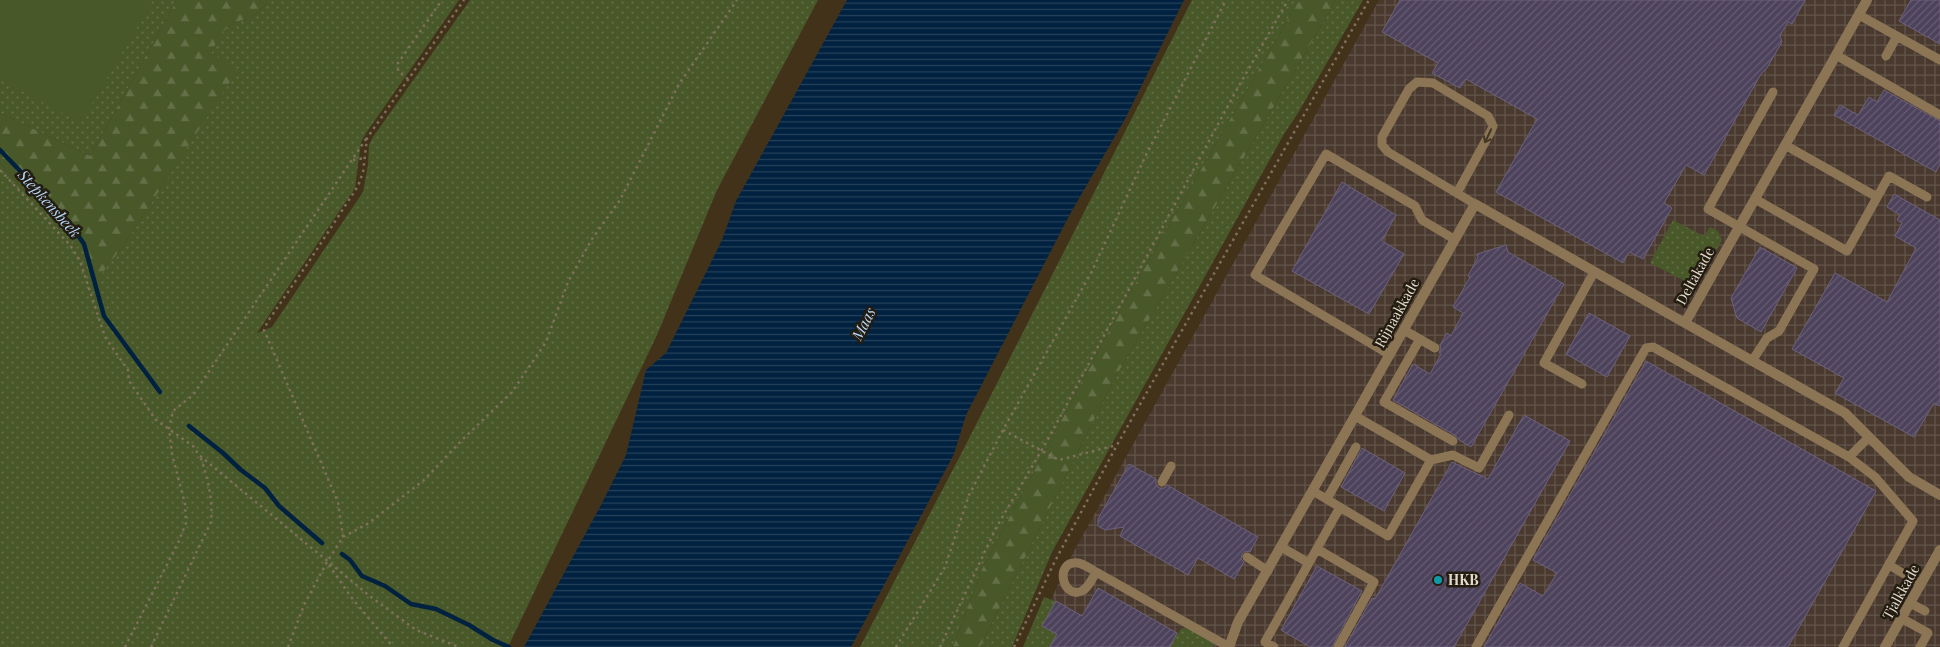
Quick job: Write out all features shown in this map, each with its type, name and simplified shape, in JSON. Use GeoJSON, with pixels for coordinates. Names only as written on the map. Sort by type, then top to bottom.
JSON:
{"type":"FeatureCollection","features":[{"type":"Feature","properties":{"kind":"street","name":"Deltakade"},"geometry":{"type":"LineString","coordinates":[[1867,0],[1685,323],[1845,414],[1909,477],[1940,495]]}},
{"type":"Feature","properties":{"kind":"street","name":"Rijnaakkade"},"geometry":{"type":"LineString","coordinates":[[1229,647],[1238,622],[1475,204]]}},
{"type":"Feature","properties":{"kind":"street"},"geometry":{"type":"LineString","coordinates":[[1475,204],[1685,323]]}},
{"type":"Feature","properties":{"kind":"street","name":"Tjalkkade"},"geometry":{"type":"LineString","coordinates":[[1885,647],[1921,584],[1936,564],[1940,550]]}},
{"type":"Feature","properties":{"kind":"lane"},"geometry":{"type":"LineString","coordinates":[[1859,15],[1940,60]]}},
{"type":"Feature","properties":{"kind":"lane"},"geometry":{"type":"LineString","coordinates":[[1886,56],[1898,36]]}},
{"type":"Feature","properties":{"kind":"lane"},"geometry":{"type":"LineString","coordinates":[[1836,55],[1940,115]]}},
{"type":"Feature","properties":{"kind":"lane"},"geometry":{"type":"LineString","coordinates":[[1457,193],[1493,126],[1488,116],[1433,83],[1417,82],[1409,89],[1382,137],[1382,145],[1388,152],[1475,204]]}},
{"type":"Feature","properties":{"kind":"lane"},"geometry":{"type":"LineString","coordinates":[[1752,361],[1766,338],[1778,331],[1814,269],[1708,209],[1773,92]]}},
{"type":"Feature","properties":{"kind":"lane"},"geometry":{"type":"LineString","coordinates":[[1785,145],[1877,198]]}},
{"type":"Feature","properties":{"kind":"lane"},"geometry":{"type":"LineString","coordinates":[[1390,355],[1255,275],[1326,154],[1415,206],[1422,220],[1454,239]]}},
{"type":"Feature","properties":{"kind":"lane"},"geometry":{"type":"LineString","coordinates":[[1755,199],[1846,251],[1889,176],[1927,197]]}},
{"type":"Feature","properties":{"kind":"lane"},"geometry":{"type":"LineString","coordinates":[[1582,384],[1544,363],[1594,272]]}},
{"type":"Feature","properties":{"kind":"lane"},"geometry":{"type":"LineString","coordinates":[[1404,330],[1436,348]]}},
{"type":"Feature","properties":{"kind":"lane"},"geometry":{"type":"LineString","coordinates":[[1420,339],[1384,402],[1452,441]]}},
{"type":"Feature","properties":{"kind":"lane"},"geometry":{"type":"LineString","coordinates":[[1476,647],[1646,348],[1652,347],[1849,457],[1874,477],[1913,521],[1843,647]]}},
{"type":"Feature","properties":{"kind":"lane"},"geometry":{"type":"LineString","coordinates":[[1355,416],[1432,460],[1453,455],[1479,468],[1509,415]]}},
{"type":"Feature","properties":{"kind":"lane"},"geometry":{"type":"LineString","coordinates":[[1849,457],[1868,437]]}},
{"type":"Feature","properties":{"kind":"lane"},"geometry":{"type":"LineString","coordinates":[[1327,499],[1356,447]]}},
{"type":"Feature","properties":{"kind":"lane"},"geometry":{"type":"LineString","coordinates":[[1313,490],[1388,536],[1432,460]]}},
{"type":"Feature","properties":{"kind":"lane"},"geometry":{"type":"LineString","coordinates":[[1162,482],[1171,466]]}},
{"type":"Feature","properties":{"kind":"lane"},"geometry":{"type":"LineString","coordinates":[[1274,647],[1265,642],[1340,507]]}},
{"type":"Feature","properties":{"kind":"lane"},"geometry":{"type":"LineString","coordinates":[[1281,547],[1309,563]]}},
{"type":"Feature","properties":{"kind":"lane"},"geometry":{"type":"LineString","coordinates":[[1317,549],[1374,582],[1338,647]]}},
{"type":"Feature","properties":{"kind":"lane"},"geometry":{"type":"LineString","coordinates":[[1247,557],[1268,571]]}},
{"type":"Feature","properties":{"kind":"lane"},"geometry":{"type":"LineString","coordinates":[[1889,564],[1921,584]]}},
{"type":"Feature","properties":{"kind":"lane"},"geometry":{"type":"LineString","coordinates":[[1096,572],[1229,647]]}},
{"type":"Feature","properties":{"kind":"lane"},"geometry":{"type":"LineString","coordinates":[[1910,603],[1925,611]]}},
{"type":"Feature","properties":{"kind":"lane"},"geometry":{"type":"LineString","coordinates":[[1902,618],[1928,633],[1920,647]]}},
{"type":"Feature","properties":{"kind":"path"},"geometry":{"type":"LineString","coordinates":[[408,79],[398,71],[398,63],[442,0]]}},
{"type":"Feature","properties":{"kind":"path"},"geometry":{"type":"LineString","coordinates":[[125,647],[178,543],[186,523],[185,504],[172,454],[169,428],[173,411],[193,395],[367,138],[464,0]]}},
{"type":"Feature","properties":{"kind":"path"},"geometry":{"type":"LineString","coordinates":[[288,647],[304,605],[343,537],[369,523],[424,480],[512,392],[546,342],[568,282],[592,239],[620,200],[679,84],[737,0]]}},
{"type":"Feature","properties":{"kind":"path"},"geometry":{"type":"LineString","coordinates":[[896,647],[945,567],[970,495],[1003,430],[1092,270],[1145,157],[1226,0]]}},
{"type":"Feature","properties":{"kind":"path"},"geometry":{"type":"LineString","coordinates":[[940,647],[996,528],[1041,451],[1236,91],[1288,0]]}},
{"type":"Feature","properties":{"kind":"path"},"geometry":{"type":"LineString","coordinates":[[1014,647],[1054,563],[1117,446],[1370,0]]}},
{"type":"Feature","properties":{"kind":"path"},"geometry":{"type":"LineString","coordinates":[[343,537],[338,502],[264,330],[268,321],[358,186],[365,158],[367,138]]}},
{"type":"Feature","properties":{"kind":"path"},"geometry":{"type":"LineString","coordinates":[[353,160],[365,158]]}},
{"type":"Feature","properties":{"kind":"path"},"geometry":{"type":"LineString","coordinates":[[0,170],[70,245],[80,261],[105,338],[128,370],[129,381],[156,420],[193,446],[199,455],[207,477],[212,505],[211,522],[152,647]]}},
{"type":"Feature","properties":{"kind":"path"},"geometry":{"type":"LineString","coordinates":[[1003,430],[1059,460],[1117,446]]}},
{"type":"Feature","properties":{"kind":"path"},"geometry":{"type":"LineString","coordinates":[[199,455],[327,562],[416,630],[459,647]]}},
{"type":"Feature","properties":{"kind":"path"},"geometry":{"type":"LineString","coordinates":[[327,562],[352,597],[393,647]]}},
{"type":"Feature","properties":{"kind":"shaded area"},"geometry":{"type":"Polygon","coordinates":[[[1379,0],[1940,0],[1940,647],[1030,647],[1068,562],[1379,0]]]}},
{"type":"Feature","properties":{"kind":"green space"},"geometry":{"type":"Polygon","coordinates":[[[0,0],[177,0],[90,156],[0,113],[0,0]]]}},
{"type":"Feature","properties":{"kind":"green space"},"geometry":{"type":"Polygon","coordinates":[[[0,0],[153,0],[81,123],[0,79],[0,0]]]}},
{"type":"Feature","properties":{"kind":"green space"},"geometry":{"type":"Polygon","coordinates":[[[177,0],[268,0],[257,13],[233,24],[220,37],[211,53],[237,71],[126,242],[97,280],[89,254],[75,236],[57,227],[0,163],[0,113],[90,156],[177,0]]]}},
{"type":"Feature","properties":{"kind":"green space"},"geometry":{"type":"Polygon","coordinates":[[[268,0],[459,0],[366,133],[361,142],[355,188],[257,333],[272,327],[363,192],[368,165],[369,145],[373,137],[470,0],[818,0],[717,190],[657,335],[508,647],[0,647],[0,163],[57,227],[75,236],[89,254],[97,279],[126,242],[236,71],[211,53],[219,37],[233,24],[257,13],[268,0]]]}},
{"type":"Feature","properties":{"kind":"green space"},"geometry":{"type":"Polygon","coordinates":[[[1192,0],[1299,0],[1119,312],[982,569],[953,647],[860,647],[960,456],[1192,0]]]}},
{"type":"Feature","properties":{"kind":"green space"},"geometry":{"type":"Polygon","coordinates":[[[1299,0],[1336,0],[1115,378],[980,647],[953,647],[982,569],[1119,312],[1299,0]]]}},
{"type":"Feature","properties":{"kind":"green space"},"geometry":{"type":"Polygon","coordinates":[[[1336,0],[1363,0],[1284,134],[1052,552],[1012,647],[980,647],[1115,378],[1336,0]]]}},
{"type":"Feature","properties":{"kind":"green space"},"geometry":{"type":"Polygon","coordinates":[[[1673,220],[1704,236],[1710,227],[1718,231],[1722,240],[1700,280],[1689,283],[1650,263],[1673,220]]]}},
{"type":"Feature","properties":{"kind":"green space"},"geometry":{"type":"Polygon","coordinates":[[[1044,597],[1057,602],[1043,626],[1058,636],[1052,647],[1023,647],[1044,597]]]}},
{"type":"Feature","properties":{"kind":"green space"},"geometry":{"type":"Polygon","coordinates":[[[1182,628],[1189,629],[1214,643],[1213,647],[1169,647],[1182,628]]]}},
{"type":"Feature","properties":{"kind":"water","name":"Maas"},"geometry":{"type":"Polygon","coordinates":[[[847,0],[1184,0],[1125,119],[1070,214],[966,415],[954,454],[851,647],[524,647],[626,455],[646,370],[666,353],[722,240],[736,201],[847,0]]]}},
{"type":"Feature","properties":{"kind":"building"},"geometry":{"type":"Polygon","coordinates":[[[1400,0],[1805,0],[1792,24],[1788,22],[1780,36],[1782,42],[1767,68],[1761,74],[1704,175],[1686,165],[1664,203],[1672,208],[1643,259],[1629,252],[1623,263],[1496,192],[1537,119],[1466,79],[1460,88],[1432,73],[1438,63],[1382,32],[1400,0]]]}},
{"type":"Feature","properties":{"kind":"building"},"geometry":{"type":"Polygon","coordinates":[[[1911,0],[1940,0],[1940,44],[1899,21],[1911,0]]]}},
{"type":"Feature","properties":{"kind":"building"},"geometry":{"type":"Polygon","coordinates":[[[1884,90],[1940,121],[1940,164],[1936,172],[1834,115],[1840,105],[1858,115],[1869,97],[1877,102],[1884,90]]]}},
{"type":"Feature","properties":{"kind":"building"},"geometry":{"type":"Polygon","coordinates":[[[1342,182],[1396,215],[1382,241],[1404,254],[1369,314],[1292,271],[1342,182]]]}},
{"type":"Feature","properties":{"kind":"building"},"geometry":{"type":"Polygon","coordinates":[[[1894,194],[1940,220],[1940,406],[1934,403],[1914,437],[1835,393],[1844,378],[1792,349],[1835,273],[1887,302],[1916,248],[1895,236],[1902,223],[1897,220],[1900,215],[1887,207],[1894,194]]]}},
{"type":"Feature","properties":{"kind":"building"},"geometry":{"type":"Polygon","coordinates":[[[1506,245],[1508,252],[1564,284],[1471,447],[1456,436],[1393,400],[1413,364],[1430,374],[1441,354],[1439,353],[1440,345],[1447,333],[1451,336],[1463,313],[1453,307],[1470,277],[1468,276],[1478,257],[1477,254],[1506,245]]]}},
{"type":"Feature","properties":{"kind":"building"},"geometry":{"type":"Polygon","coordinates":[[[1760,247],[1797,268],[1761,332],[1737,318],[1731,298],[1760,247]]]}},
{"type":"Feature","properties":{"kind":"building"},"geometry":{"type":"Polygon","coordinates":[[[1589,313],[1630,336],[1607,377],[1566,354],[1589,313]]]}},
{"type":"Feature","properties":{"kind":"building"},"geometry":{"type":"Polygon","coordinates":[[[1646,361],[1876,491],[1788,647],[1484,647],[1520,583],[1543,596],[1557,573],[1533,560],[1646,361]]]}},
{"type":"Feature","properties":{"kind":"building","name":"HKB"},"geometry":{"type":"Polygon","coordinates":[[[1524,415],[1570,441],[1454,647],[1345,647],[1372,598],[1375,599],[1452,462],[1488,479],[1524,415]]]}},
{"type":"Feature","properties":{"kind":"building"},"geometry":{"type":"Polygon","coordinates":[[[1362,448],[1405,473],[1384,511],[1341,487],[1362,448]]]}},
{"type":"Feature","properties":{"kind":"building"},"geometry":{"type":"Polygon","coordinates":[[[1129,464],[1156,479],[1156,485],[1159,488],[1165,488],[1167,485],[1258,537],[1250,552],[1245,551],[1242,554],[1241,559],[1244,562],[1234,579],[1198,558],[1188,575],[1120,536],[1124,527],[1105,530],[1098,526],[1098,519],[1129,464]]]}},
{"type":"Feature","properties":{"kind":"building"},"geometry":{"type":"Polygon","coordinates":[[[1317,566],[1362,591],[1332,647],[1310,647],[1281,630],[1317,566]]]}},
{"type":"Feature","properties":{"kind":"building"},"geometry":{"type":"Polygon","coordinates":[[[1098,588],[1177,633],[1170,647],[1050,647],[1057,634],[1042,626],[1056,601],[1082,616],[1098,588]]]}},
{"type":"Feature","properties":{"kind":"waterway","name":"Stepkensbeek"},"geometry":{"type":"LineString","coordinates":[[0,150],[69,222],[84,244],[104,316],[160,392]]}},
{"type":"Feature","properties":{"kind":"waterway","name":"Stepkensbeek"},"geometry":{"type":"LineString","coordinates":[[189,426],[265,488],[279,506],[322,543]]}},
{"type":"Feature","properties":{"kind":"waterway","name":"Stepkensbeek"},"geometry":{"type":"LineString","coordinates":[[342,554],[350,560],[362,576],[385,586],[411,604],[436,609],[509,647]]}},
{"type":"Feature","properties":{"kind":"place","name":"HKB"},"geometry":{"type":"Point","coordinates":[1438,580]}}]}
